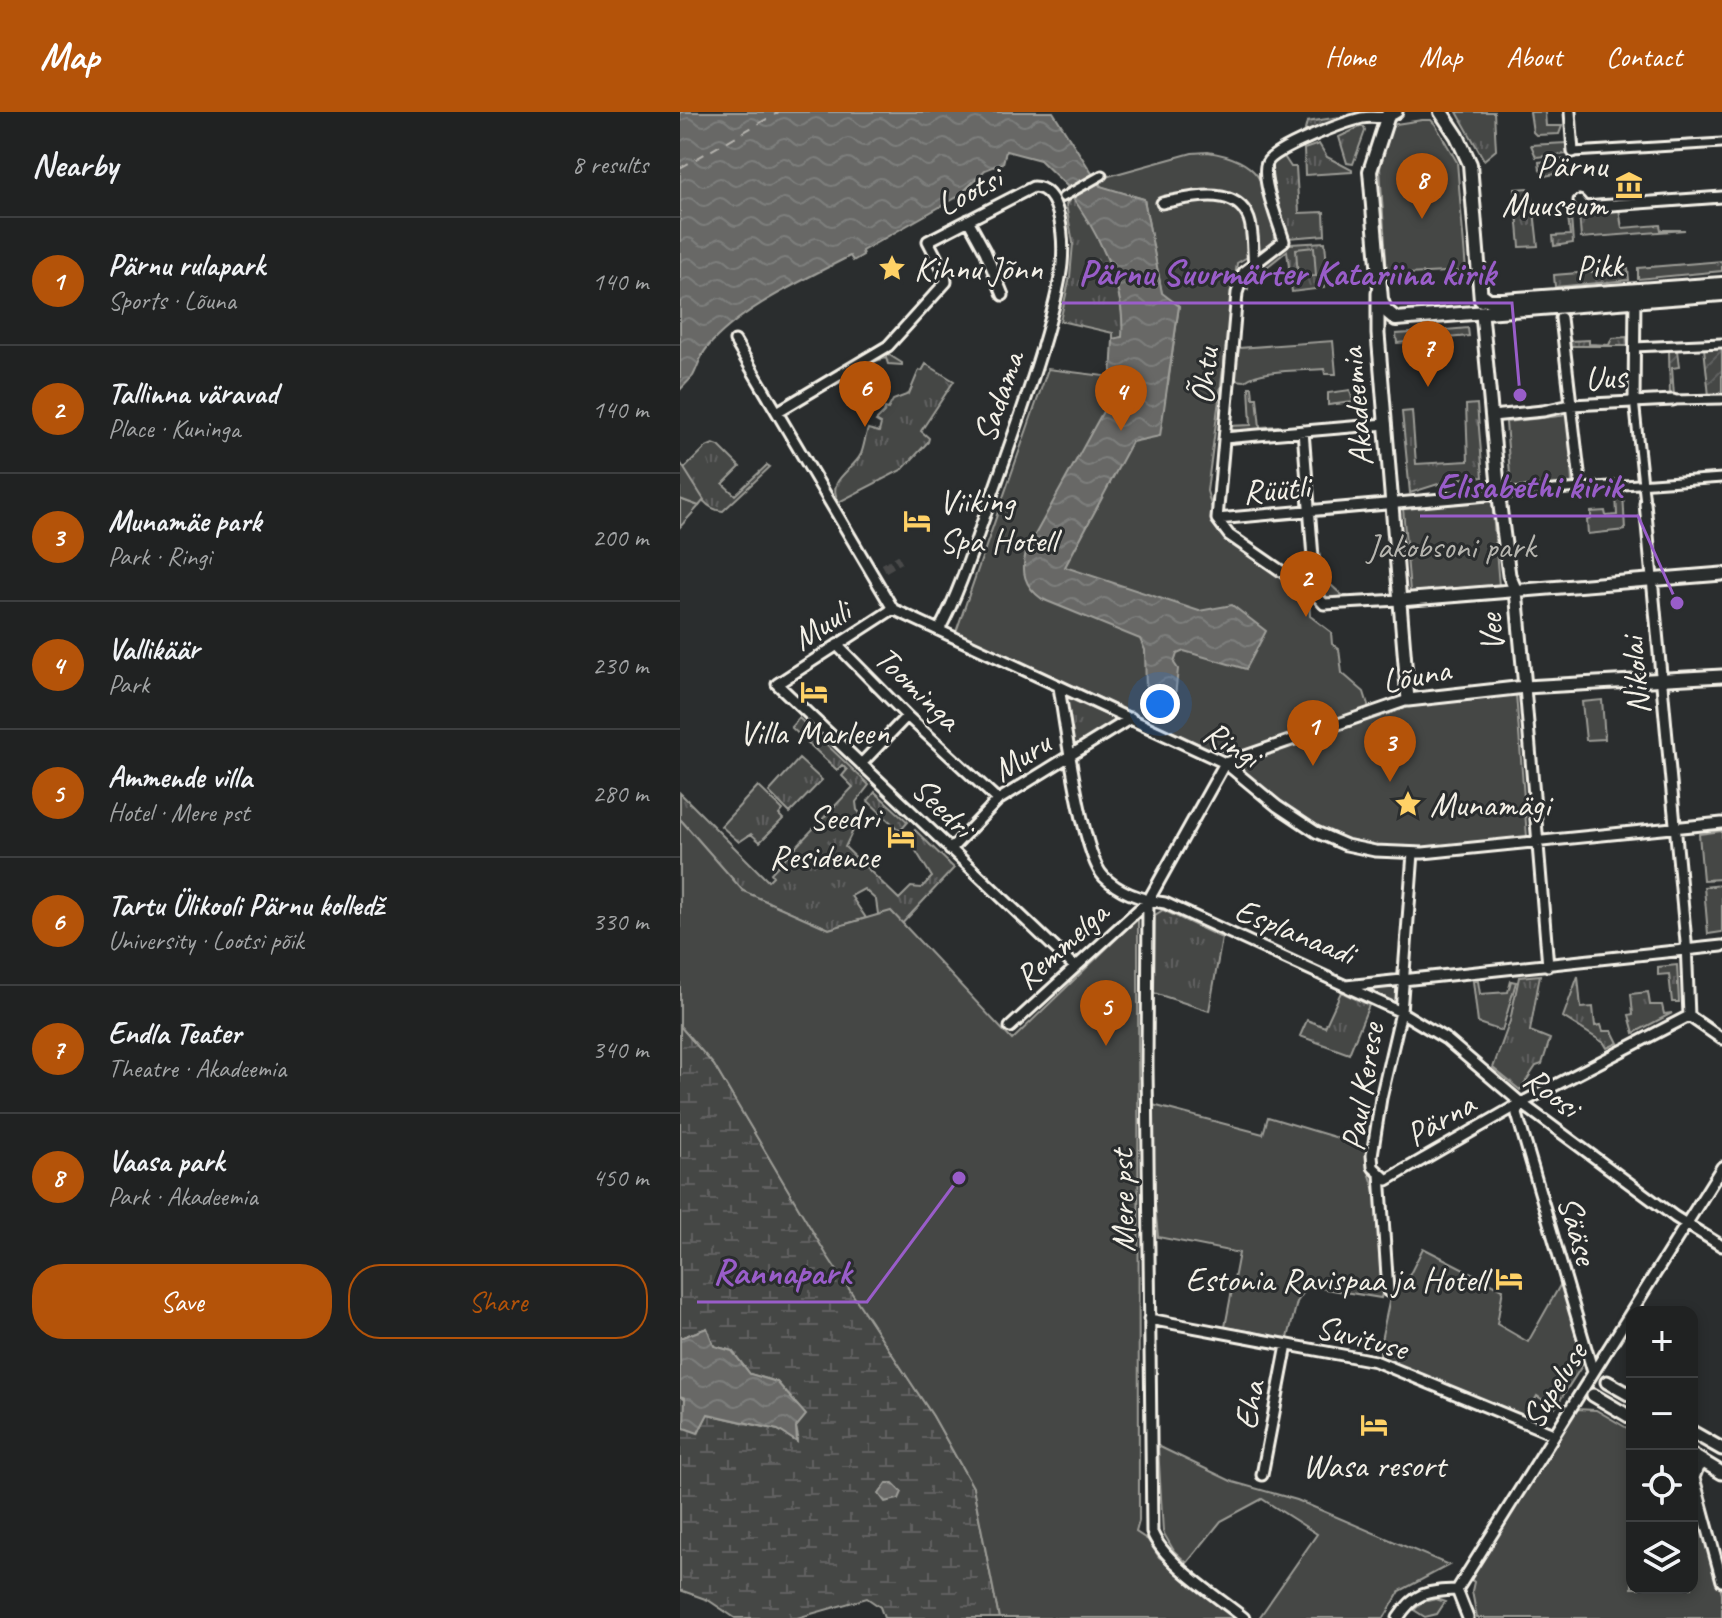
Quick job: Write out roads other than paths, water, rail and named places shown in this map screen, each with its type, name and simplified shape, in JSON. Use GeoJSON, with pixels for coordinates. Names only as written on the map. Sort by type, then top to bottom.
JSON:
{"type":"FeatureCollection","features":[{"type":"Feature","properties":{"kind":"main road","name":"Vee"},"geometry":{"type":"LineString","coordinates":[[1441,112],[1470,164],[1482,314]]}},
{"type":"Feature","properties":{"kind":"main road","name":"Akadeemia"},"geometry":{"type":"LineString","coordinates":[[1378,285],[1370,171],[1390,114]]}},
{"type":"Feature","properties":{"kind":"main road","name":"Pikk"},"geometry":{"type":"LineString","coordinates":[[1378,285],[1385,310],[1396,319],[1482,314],[1722,284]]}},
{"type":"Feature","properties":{"kind":"main road","name":"Pikk"},"geometry":{"type":"LineString","coordinates":[[1481,294],[1492,301],[1722,294]]}},
{"type":"Feature","properties":{"kind":"street"},"geometry":{"type":"LineString","coordinates":[[1432,112],[1457,136]]}},
{"type":"Feature","properties":{"kind":"street"},"geometry":{"type":"LineString","coordinates":[[1447,112],[1457,136]]}},
{"type":"Feature","properties":{"kind":"street"},"geometry":{"type":"LineString","coordinates":[[1570,112],[1573,152],[1722,143]]}},
{"type":"Feature","properties":{"kind":"street","name":"Õhtu"},"geometry":{"type":"LineString","coordinates":[[1217,519],[1237,293],[1244,272],[1284,241],[1266,179],[1266,164],[1274,155],[1290,147],[1364,118],[1390,114]]}},
{"type":"Feature","properties":{"kind":"street"},"geometry":{"type":"LineString","coordinates":[[1063,197],[1102,175]]}},
{"type":"Feature","properties":{"kind":"street","name":"Lootsi"},"geometry":{"type":"LineString","coordinates":[[777,412],[888,346],[946,282],[928,241],[1033,187]]}},
{"type":"Feature","properties":{"kind":"street","name":"Sadama"},"geometry":{"type":"LineString","coordinates":[[939,630],[1037,371],[1062,265],[1062,238],[1054,198],[1048,191],[1033,187]]}},
{"type":"Feature","properties":{"kind":"street"},"geometry":{"type":"LineString","coordinates":[[1162,203],[1208,194],[1236,202],[1248,217],[1254,264]]}},
{"type":"Feature","properties":{"kind":"street"},"geometry":{"type":"LineString","coordinates":[[1581,204],[1722,197]]}},
{"type":"Feature","properties":{"kind":"street"},"geometry":{"type":"LineString","coordinates":[[968,220],[1003,295]]}},
{"type":"Feature","properties":{"kind":"street","name":"Akadeemia"},"geometry":{"type":"LineString","coordinates":[[1378,285],[1377,313],[1408,700]]}},
{"type":"Feature","properties":{"kind":"street","name":"Nikolai"},"geometry":{"type":"LineString","coordinates":[[1635,296],[1634,400],[1687,949],[1689,1016]]}},
{"type":"Feature","properties":{"kind":"street","name":"Vee"},"geometry":{"type":"LineString","coordinates":[[1482,314],[1499,494],[1509,575],[1516,591],[1548,966]]}},
{"type":"Feature","properties":{"kind":"street"},"geometry":{"type":"LineString","coordinates":[[1561,318],[1581,485]]}},
{"type":"Feature","properties":{"kind":"street"},"geometry":{"type":"LineString","coordinates":[[735,341],[893,609]]}},
{"type":"Feature","properties":{"kind":"street"},"geometry":{"type":"LineString","coordinates":[[1634,347],[1722,343]]}},
{"type":"Feature","properties":{"kind":"street","name":"Uus"},"geometry":{"type":"LineString","coordinates":[[1492,416],[1634,400],[1722,399]]}},
{"type":"Feature","properties":{"kind":"street"},"geometry":{"type":"LineString","coordinates":[[1224,438],[1386,424]]}},
{"type":"Feature","properties":{"kind":"street"},"geometry":{"type":"LineString","coordinates":[[1303,431],[1316,595],[1324,604],[1722,574]]}},
{"type":"Feature","properties":{"kind":"street","name":"Rüütli"},"geometry":{"type":"LineString","coordinates":[[1217,519],[1393,505],[1581,485],[1722,478]]}},
{"type":"Feature","properties":{"kind":"street"},"geometry":{"type":"LineString","coordinates":[[1217,519],[1229,535],[1316,595]]}},
{"type":"Feature","properties":{"kind":"street","name":"Ringi"},"geometry":{"type":"LineString","coordinates":[[893,609],[1225,763],[1277,806],[1316,832],[1346,845],[1375,851],[1413,853],[1722,823]]}},
{"type":"Feature","properties":{"kind":"street","name":"Muuli"},"geometry":{"type":"LineString","coordinates":[[777,684],[893,609]]}},
{"type":"Feature","properties":{"kind":"street","name":"Toominga"},"geometry":{"type":"LineString","coordinates":[[837,645],[907,716],[998,800]]}},
{"type":"Feature","properties":{"kind":"street","name":"Lõuna"},"geometry":{"type":"LineString","coordinates":[[1225,763],[1408,700],[1525,687],[1722,676]]}},
{"type":"Feature","properties":{"kind":"street","name":"Seedri"},"geometry":{"type":"LineString","coordinates":[[777,684],[1075,967]]}},
{"type":"Feature","properties":{"kind":"street","name":"Esplanaadi"},"geometry":{"type":"LineString","coordinates":[[1059,687],[1092,861],[1104,877],[1135,897],[1165,903],[1346,986],[1722,946]]}},
{"type":"Feature","properties":{"kind":"street"},"geometry":{"type":"LineString","coordinates":[[861,764],[907,716]]}},
{"type":"Feature","properties":{"kind":"street","name":"Muru"},"geometry":{"type":"LineString","coordinates":[[950,850],[998,800],[1131,718]]}},
{"type":"Feature","properties":{"kind":"street","name":"Mere pst"},"geometry":{"type":"LineString","coordinates":[[1225,763],[1148,901],[1151,1517],[1157,1545],[1244,1618]]}},
{"type":"Feature","properties":{"kind":"street","name":"Paul Kerese"},"geometry":{"type":"LineString","coordinates":[[1388,1291],[1383,1177],[1373,1167],[1372,1161],[1374,1135],[1401,1012],[1413,853]]}},
{"type":"Feature","properties":{"kind":"street","name":"Remmelga"},"geometry":{"type":"LineString","coordinates":[[1010,1027],[1148,901]]}},
{"type":"Feature","properties":{"kind":"street","name":"Roosi"},"geometry":{"type":"LineString","coordinates":[[1346,986],[1401,1012],[1446,1039],[1521,1103],[1686,1224],[1722,1246]]}},
{"type":"Feature","properties":{"kind":"street"},"geometry":{"type":"LineString","coordinates":[[1689,1016],[1722,1039]]}},
{"type":"Feature","properties":{"kind":"street","name":"Pärna"},"geometry":{"type":"LineString","coordinates":[[1383,1177],[1689,1016]]}},
{"type":"Feature","properties":{"kind":"street","name":"Sääse"},"geometry":{"type":"LineString","coordinates":[[1521,1103],[1517,1114],[1593,1372]]}},
{"type":"Feature","properties":{"kind":"street","name":"Supeluse"},"geometry":{"type":"LineString","coordinates":[[1457,1590],[1553,1434],[1588,1392],[1593,1372],[1722,1167]]}},
{"type":"Feature","properties":{"kind":"street","name":"Suvituse"},"geometry":{"type":"LineString","coordinates":[[1149,1319],[1375,1361],[1553,1434]]}},
{"type":"Feature","properties":{"kind":"street","name":"Eha"},"geometry":{"type":"LineString","coordinates":[[1262,1475],[1287,1345]]}},
{"type":"Feature","properties":{"kind":"street"},"geometry":{"type":"LineString","coordinates":[[1593,1372],[1626,1393]]}},
{"type":"Feature","properties":{"kind":"street"},"geometry":{"type":"LineString","coordinates":[[1588,1392],[1626,1414]]}},
{"type":"Feature","properties":{"kind":"street"},"geometry":{"type":"LineString","coordinates":[[1698,1435],[1722,1449]]}},
{"type":"Feature","properties":{"kind":"street"},"geometry":{"type":"LineString","coordinates":[[1698,1459],[1722,1473]]}},
{"type":"Feature","properties":{"kind":"street"},"geometry":{"type":"LineString","coordinates":[[1704,1463],[1698,1467],[1694,1478],[1721,1576]]}},
{"type":"Feature","properties":{"kind":"street"},"geometry":{"type":"LineString","coordinates":[[1398,1618],[1405,1607],[1421,1594],[1457,1590],[1468,1618]]}},
{"type":"Feature","properties":{"kind":"water"},"geometry":{"type":"Polygon","coordinates":[[[680,112],[1053,112],[1100,186],[1144,199],[1162,293],[1179,306],[1160,436],[1132,442],[1065,567],[1199,611],[1232,605],[1266,631],[1246,669],[1184,651],[1177,654],[1174,663],[1178,669],[1174,706],[1146,691],[1145,650],[1140,639],[1042,599],[1025,578],[1026,551],[1111,397],[1116,378],[1111,377],[1113,339],[1122,337],[1119,298],[1107,258],[1066,189],[1068,187],[1040,160],[1006,151],[1003,163],[985,170],[959,196],[862,251],[863,255],[853,261],[850,256],[774,296],[737,320],[707,348],[693,376],[680,390],[680,112]]]}},
{"type":"Feature","properties":{"kind":"water"},"geometry":{"type":"Polygon","coordinates":[[[707,1328],[714,1346],[732,1351],[750,1374],[777,1382],[806,1415],[796,1427],[797,1442],[778,1430],[708,1414],[698,1433],[684,1428],[685,1398],[680,1396],[680,1338],[707,1328]]]}},
{"type":"Feature","properties":{"kind":"water"},"geometry":{"type":"Polygon","coordinates":[[[887,1483],[893,1483],[902,1492],[899,1499],[885,1502],[879,1494],[887,1483]]]}},
{"type":"Feature","properties":{"kind":"tunnel"},"geometry":{"type":"LineString","coordinates":[[884,568],[900,559]]}},
{"type":"Feature","properties":{"kind":"place","name":"Pärnu Muuseum"},"geometry":{"type":"Point","coordinates":[1629,185]}},
{"type":"Feature","properties":{"kind":"place","name":"Vaasa park"},"geometry":{"type":"Point","coordinates":[1422,219]}},
{"type":"Feature","properties":{"kind":"place","name":"Kihnu Jõnn"},"geometry":{"type":"Point","coordinates":[892,268]}},
{"type":"Feature","properties":{"kind":"place","name":"Endla Teater"},"geometry":{"type":"Point","coordinates":[1428,387]}},
{"type":"Feature","properties":{"kind":"place","name":"Pärnu Suurmärter Katariina kirik"},"geometry":{"type":"Point","coordinates":[1520,395]}},
{"type":"Feature","properties":{"kind":"place","name":"Tartu Ülikooli Pärnu kolledž"},"geometry":{"type":"Point","coordinates":[865,427]}},
{"type":"Feature","properties":{"kind":"place","name":"Vallikäär"},"geometry":{"type":"Point","coordinates":[1121,431]}},
{"type":"Feature","properties":{"kind":"place","name":"Viiking Spa Hotell"},"geometry":{"type":"Point","coordinates":[917,521]}},
{"type":"Feature","properties":{"kind":"place","name":"Elisabethi kirik"},"geometry":{"type":"Point","coordinates":[1677,603]}},
{"type":"Feature","properties":{"kind":"place","name":"Tallinna väravad"},"geometry":{"type":"Point","coordinates":[1306,617]}},
{"type":"Feature","properties":{"kind":"place","name":"Villa Marleen"},"geometry":{"type":"Point","coordinates":[814,692]}},
{"type":"Feature","properties":{"kind":"place","name":"Pärnu rulapark"},"geometry":{"type":"Point","coordinates":[1313,766]}},
{"type":"Feature","properties":{"kind":"place","name":"Munamäe park"},"geometry":{"type":"Point","coordinates":[1390,782]}},
{"type":"Feature","properties":{"kind":"place","name":"Munamägi"},"geometry":{"type":"Point","coordinates":[1408,804]}},
{"type":"Feature","properties":{"kind":"place","name":"Seedri Residence"},"geometry":{"type":"Point","coordinates":[901,837]}},
{"type":"Feature","properties":{"kind":"place","name":"Ammende villa"},"geometry":{"type":"Point","coordinates":[1106,1046]}},
{"type":"Feature","properties":{"kind":"place","name":"Rannapark"},"geometry":{"type":"Point","coordinates":[959,1178]}},
{"type":"Feature","properties":{"kind":"place","name":"Estonia Ravispaa ja Hotell"},"geometry":{"type":"Point","coordinates":[1509,1279]}},
{"type":"Feature","properties":{"kind":"place","name":"Wasa resort"},"geometry":{"type":"Point","coordinates":[1374,1425]}},
{"type":"Feature","properties":{"kind":"park label","name":"Jakobsoni park"},"geometry":{"type":"Point","coordinates":[1451,546]}}]}
